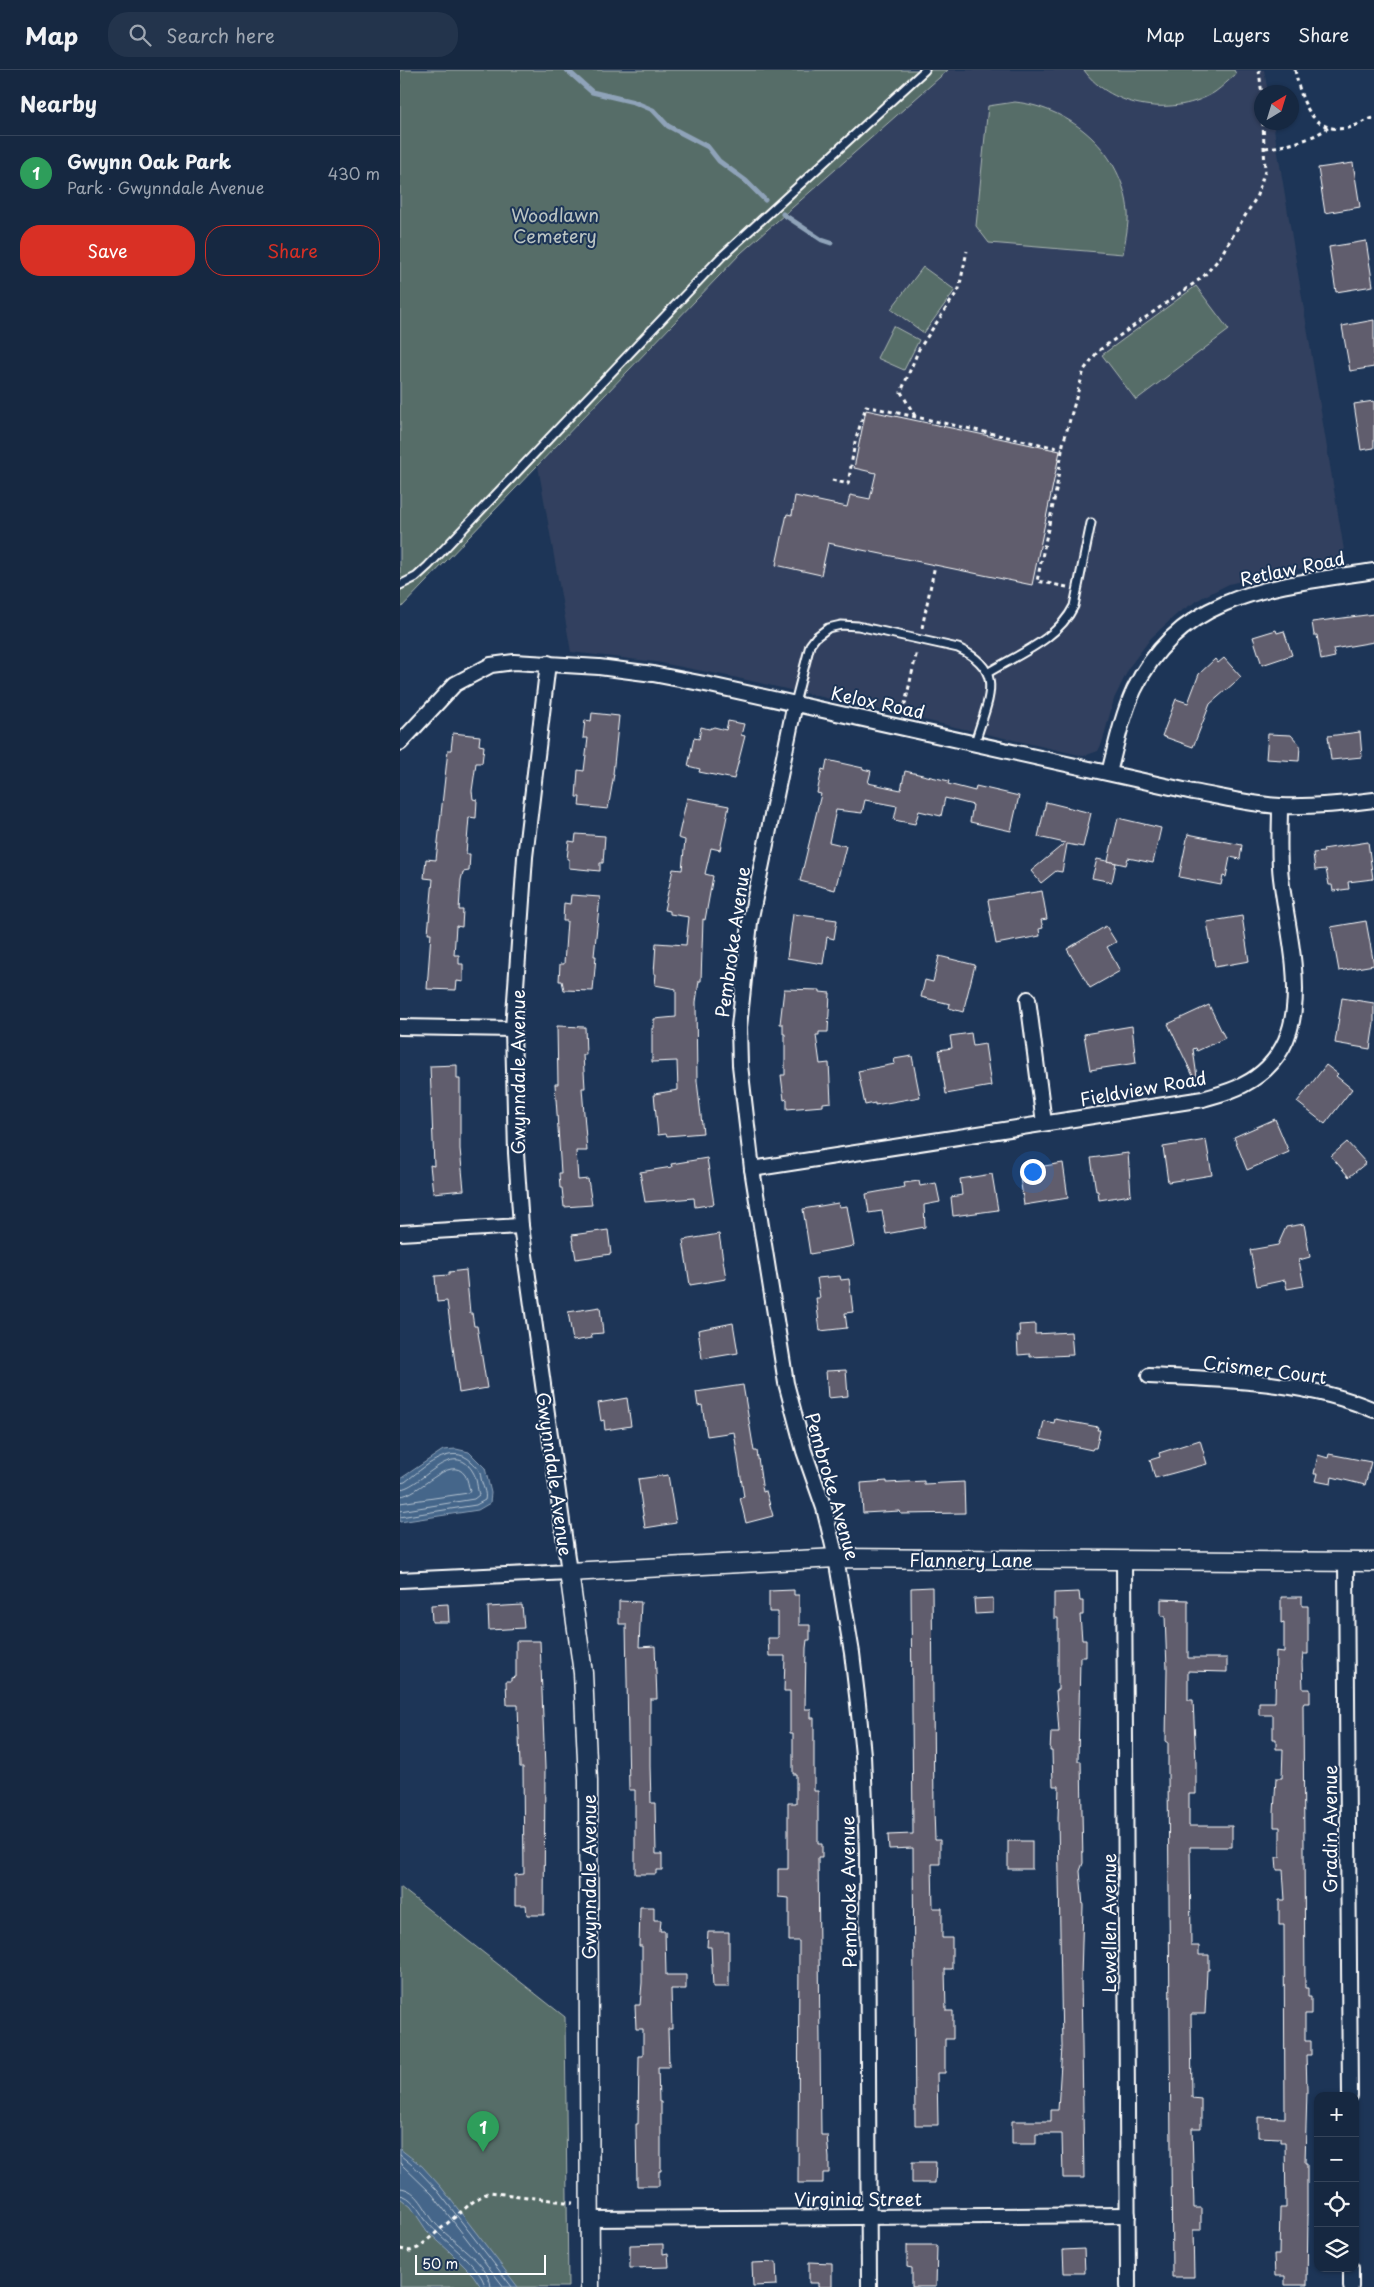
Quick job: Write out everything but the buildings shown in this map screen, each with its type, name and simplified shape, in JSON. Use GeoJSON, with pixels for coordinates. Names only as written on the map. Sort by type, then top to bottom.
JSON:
{"type":"FeatureCollection","features":[{"type":"Feature","properties":{"kind":"street","name":"Retlaw Road"},"geometry":{"type":"LineString","coordinates":[[1108,773],[1134,690],[1148,666],[1168,641],[1190,622],[1218,605],[1252,593],[1286,585],[1374,571]]}},
{"type":"Feature","properties":{"kind":"street","name":"Kelox Road"},"geometry":{"type":"LineString","coordinates":[[400,743],[456,684],[471,674],[491,665],[514,662],[548,663],[653,674],[976,742],[1193,792],[1280,806],[1346,804],[1374,800]]}},
{"type":"Feature","properties":{"kind":"street","name":"Gwynndale Avenue"},"geometry":{"type":"LineString","coordinates":[[548,663],[525,857],[513,1029],[516,1153],[521,1226],[583,1673],[586,1724],[590,2287]]}},
{"type":"Feature","properties":{"kind":"street","name":"Pembroke Avenue"},"geometry":{"type":"LineString","coordinates":[[795,704],[751,913],[743,974],[739,1027],[740,1066],[752,1169],[786,1383],[796,1422],[824,1508],[836,1558],[851,1644],[858,1704],[866,1808],[869,2287]]}},
{"type":"Feature","properties":{"kind":"street","name":"Fieldview Road"},"geometry":{"type":"LineString","coordinates":[[752,1169],[1203,1099],[1243,1085],[1262,1072],[1278,1053],[1291,1024],[1295,1009],[1297,982],[1281,878],[1280,806]]}},
{"type":"Feature","properties":{"kind":"street"},"geometry":{"type":"LineString","coordinates":[[1028,999],[1044,1123]]}},
{"type":"Feature","properties":{"kind":"street"},"geometry":{"type":"LineString","coordinates":[[400,1026],[513,1029]]}},
{"type":"Feature","properties":{"kind":"street"},"geometry":{"type":"LineString","coordinates":[[400,1233],[521,1226]]}},
{"type":"Feature","properties":{"kind":"street","name":"Crismer Court"},"geometry":{"type":"LineString","coordinates":[[1149,1376],[1240,1380],[1324,1394],[1374,1410]]}},
{"type":"Feature","properties":{"kind":"street","name":"Flannery Lane"},"geometry":{"type":"LineString","coordinates":[[569,1572],[836,1558],[1374,1562]]}},
{"type":"Feature","properties":{"kind":"street","name":"Lewellen Avenue"},"geometry":{"type":"LineString","coordinates":[[1124,1559],[1128,2287]]}},
{"type":"Feature","properties":{"kind":"street","name":"Gradin Avenue"},"geometry":{"type":"LineString","coordinates":[[1346,1562],[1350,2092]]}},
{"type":"Feature","properties":{"kind":"street"},"geometry":{"type":"LineString","coordinates":[[400,1580],[569,1572]]}},
{"type":"Feature","properties":{"kind":"street","name":"Virginia Street"},"geometry":{"type":"LineString","coordinates":[[589,2211],[868,2217],[1128,2215]]}},
{"type":"Feature","properties":{"kind":"street"},"geometry":{"type":"LineString","coordinates":[[1351,2272],[1351,2287]]}},
{"type":"Feature","properties":{"kind":"lane"},"geometry":{"type":"LineString","coordinates":[[400,585],[416,577],[428,566],[720,257],[925,70]]}},
{"type":"Feature","properties":{"kind":"lane"},"geometry":{"type":"LineString","coordinates":[[989,672],[1050,635],[1068,618],[1074,606],[1091,523]]}},
{"type":"Feature","properties":{"kind":"lane"},"geometry":{"type":"LineString","coordinates":[[795,704],[810,645],[816,637],[828,628],[841,625],[858,626],[958,648],[973,655],[989,672],[989,695],[976,742]]}},
{"type":"Feature","properties":{"kind":"path"},"geometry":{"type":"LineString","coordinates":[[1258,70],[1260,85]]}},
{"type":"Feature","properties":{"kind":"path"},"geometry":{"type":"LineString","coordinates":[[1295,70],[1304,104],[1314,119],[1328,128],[1349,128],[1374,118]]}},
{"type":"Feature","properties":{"kind":"path"},"geometry":{"type":"LineString","coordinates":[[1264,148],[1290,146],[1318,135],[1328,128]]}},
{"type":"Feature","properties":{"kind":"path"},"geometry":{"type":"LineString","coordinates":[[1077,590],[1037,581],[1056,491],[1062,449],[1084,370],[1098,351],[1203,277],[1218,260],[1256,198],[1265,170],[1263,130]]}},
{"type":"Feature","properties":{"kind":"path"},"geometry":{"type":"LineString","coordinates":[[915,416],[901,392],[919,349],[959,289],[967,252]]}},
{"type":"Feature","properties":{"kind":"path"},"geometry":{"type":"LineString","coordinates":[[832,480],[848,484],[855,442],[866,406],[1062,449]]}},
{"type":"Feature","properties":{"kind":"path"},"geometry":{"type":"LineString","coordinates":[[400,2249],[410,2251],[418,2248],[463,2209],[489,2192],[505,2192],[589,2211]]}},
{"type":"Feature","properties":{"kind":"shaded area"},"geometry":{"type":"Polygon","coordinates":[[[948,70],[1264,70],[1267,85],[1254,85],[1254,130],[1274,130],[1346,562],[1273,573],[1229,584],[1203,597],[1178,613],[1151,638],[1130,666],[1114,699],[1098,751],[1084,756],[733,677],[656,662],[571,652],[538,466],[741,253],[948,70]]]}},
{"type":"Feature","properties":{"kind":"green space","name":"Woodlawn Cemetery"},"geometry":{"type":"Polygon","coordinates":[[[400,70],[948,70],[741,253],[400,609],[400,70]]]}},
{"type":"Feature","properties":{"kind":"green space"},"geometry":{"type":"Polygon","coordinates":[[[1084,70],[1234,70],[1236,74],[1215,92],[1199,100],[1182,105],[1164,106],[1145,105],[1127,101],[1110,93],[1096,83],[1084,70]]]}},
{"type":"Feature","properties":{"kind":"green space"},"geometry":{"type":"Polygon","coordinates":[[[1015,102],[1036,106],[1056,113],[1091,137],[1105,153],[1116,171],[1124,191],[1128,212],[1123,254],[989,243],[976,226],[988,106],[1015,102]]]}},
{"type":"Feature","properties":{"kind":"green space"},"geometry":{"type":"Polygon","coordinates":[[[923,267],[955,290],[924,333],[891,309],[923,267]]]}},
{"type":"Feature","properties":{"kind":"green space"},"geometry":{"type":"Polygon","coordinates":[[[1196,286],[1229,330],[1136,400],[1102,355],[1196,286]]]}},
{"type":"Feature","properties":{"kind":"green space"},"geometry":{"type":"Polygon","coordinates":[[[893,326],[919,340],[904,370],[877,358],[893,326]]]}},
{"type":"Feature","properties":{"kind":"green space"},"geometry":{"type":"Polygon","coordinates":[[[400,1887],[565,2017],[568,2287],[400,2287],[400,1887]]]}},
{"type":"Feature","properties":{"kind":"water"},"geometry":{"type":"Polygon","coordinates":[[[456,1449],[469,1452],[485,1468],[491,1493],[490,1503],[478,1510],[400,1522],[400,1479],[443,1450],[456,1449]]]}},
{"type":"Feature","properties":{"kind":"water"},"geometry":{"type":"Polygon","coordinates":[[[400,2149],[422,2166],[441,2187],[518,2287],[481,2287],[473,2275],[427,2231],[411,2207],[400,2198],[400,2149]]]}},
{"type":"Feature","properties":{"kind":"waterway"},"geometry":{"type":"LineString","coordinates":[[567,70],[592,92],[634,102],[653,110],[668,126],[708,147],[719,161],[746,181],[765,200]]}},
{"type":"Feature","properties":{"kind":"waterway"},"geometry":{"type":"LineString","coordinates":[[783,214],[822,240],[831,243]]}},
{"type":"Feature","properties":{"kind":"place","name":"Gwynn Oak Park"},"geometry":{"type":"Point","coordinates":[483,2152]}}]}
